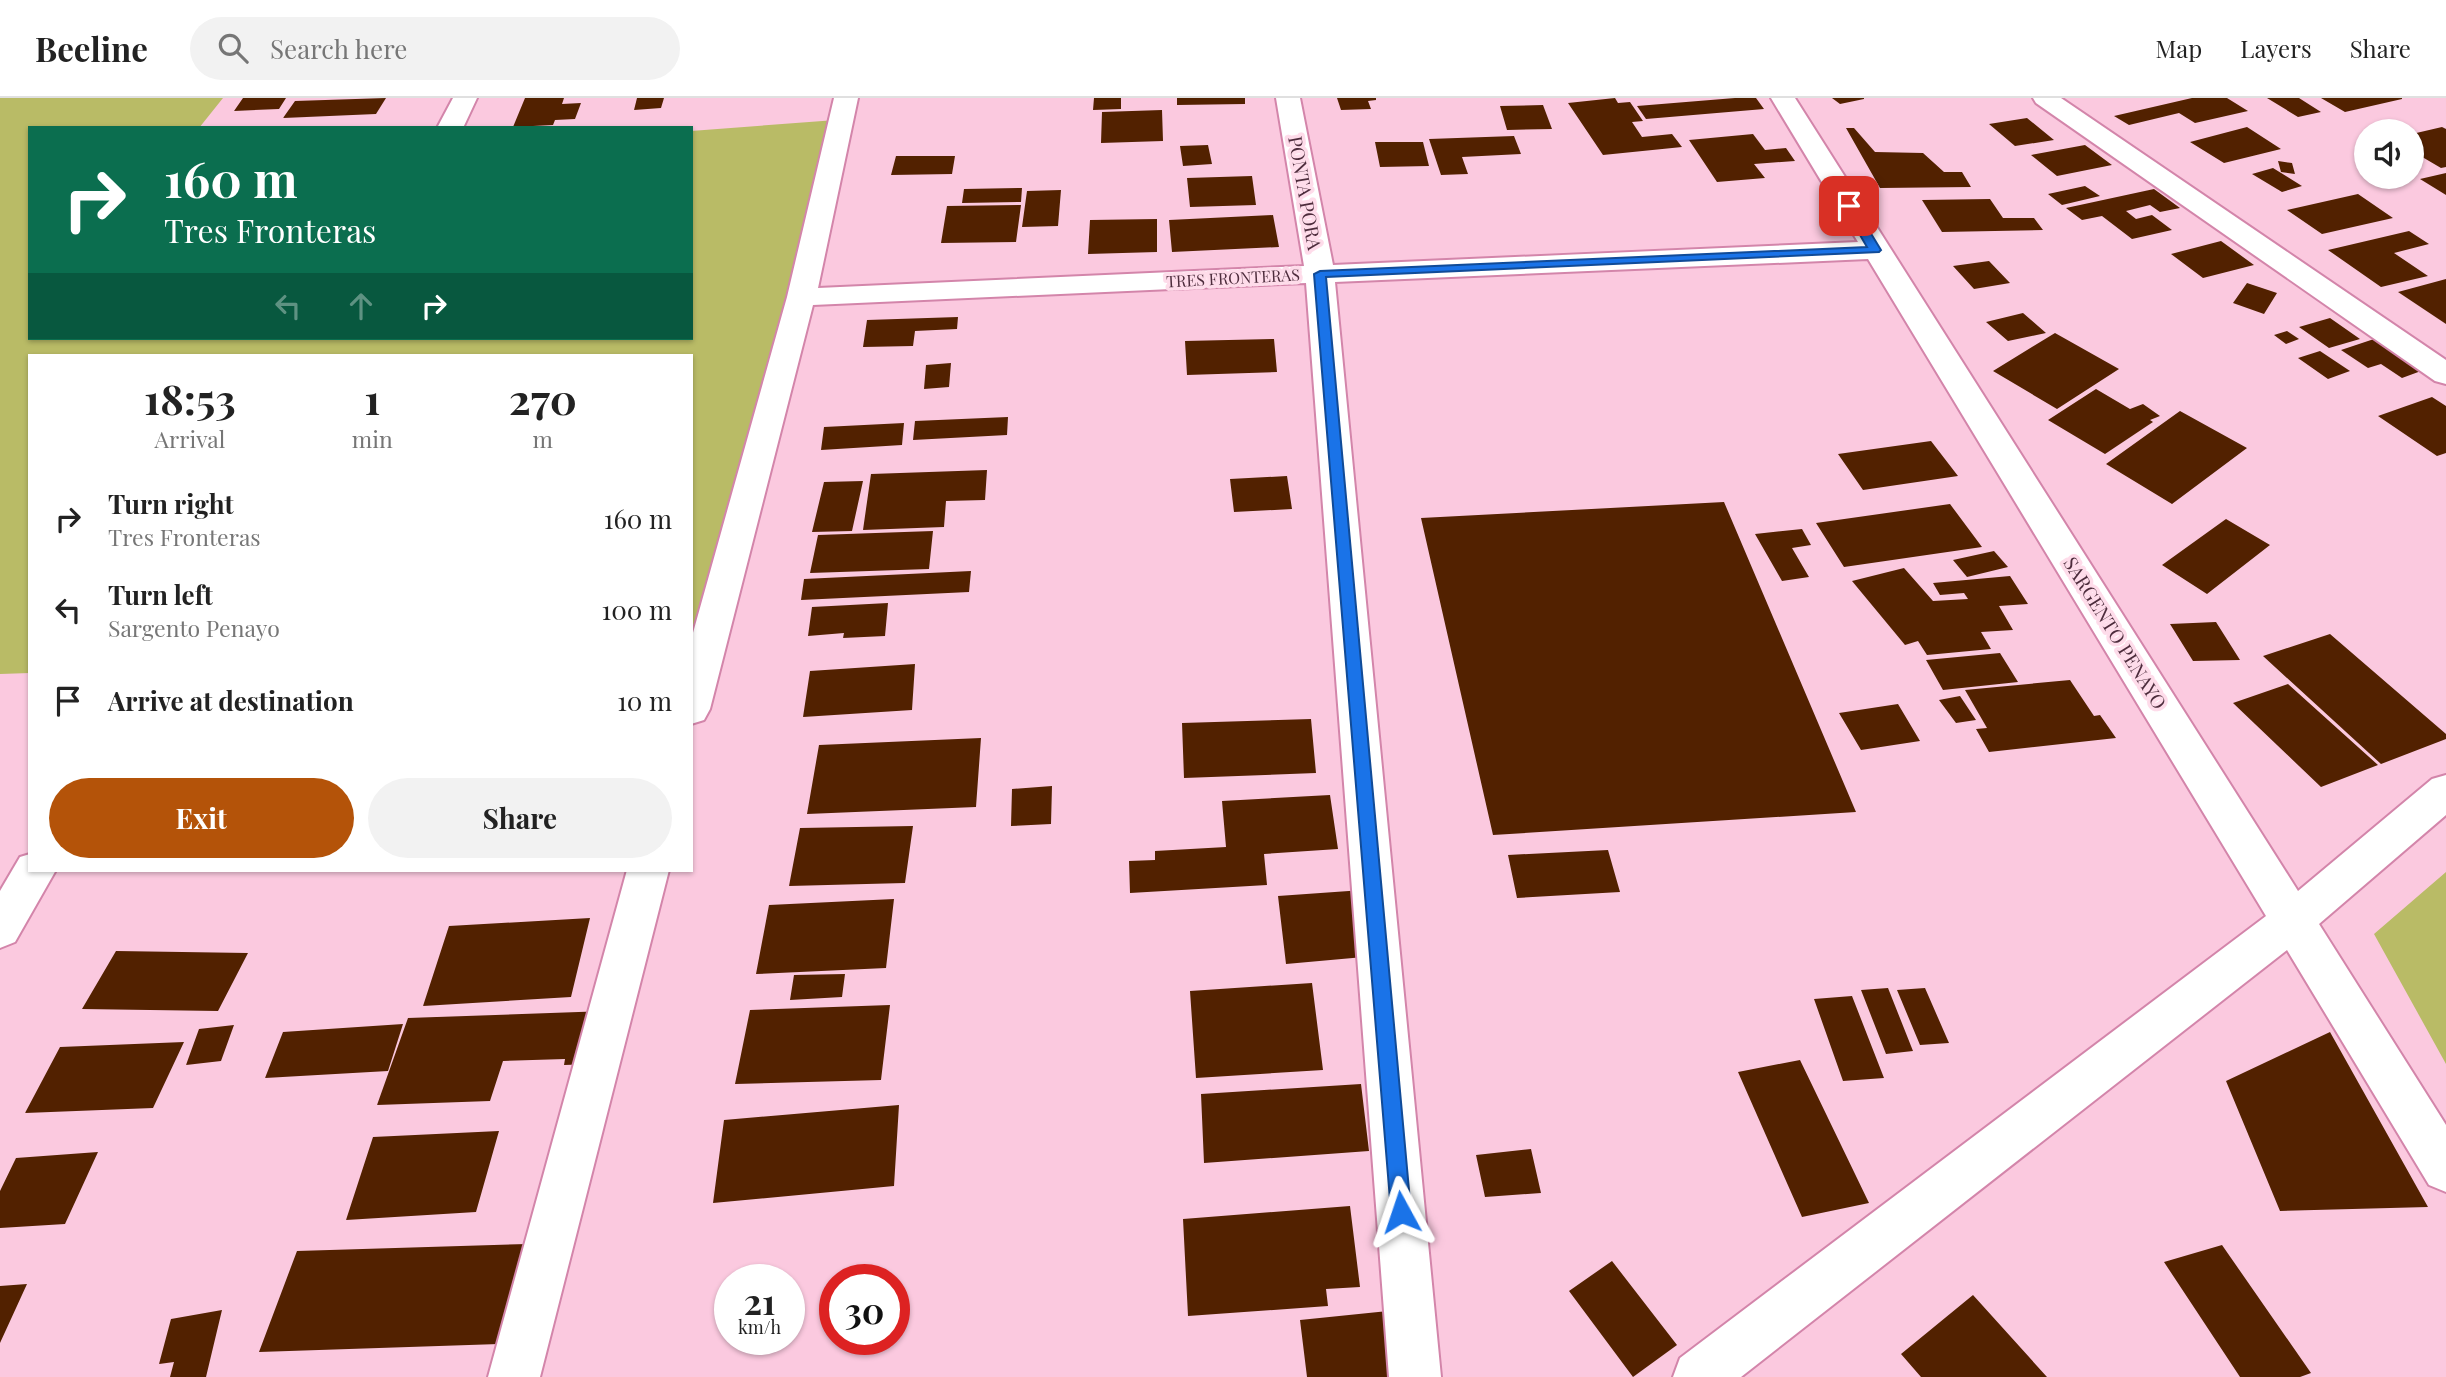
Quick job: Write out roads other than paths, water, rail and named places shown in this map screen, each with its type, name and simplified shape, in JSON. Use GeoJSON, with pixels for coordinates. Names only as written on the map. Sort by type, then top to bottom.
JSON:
{"type":"FeatureCollection","features":[{"type":"Feature","properties":{"kind":"street"},"geometry":{"type":"LineString","coordinates":[[451,126],[465,98]]}},
{"type":"Feature","properties":{"kind":"street"},"geometry":{"type":"LineString","coordinates":[[693,701],[800,297],[846,98]]}},
{"type":"Feature","properties":{"kind":"street","name":"PONTA PORA"},"geometry":{"type":"LineString","coordinates":[[1287,98],[1320,274],[1415,1377]]}},
{"type":"Feature","properties":{"kind":"street","name":"SARGENTO PENAYO"},"geometry":{"type":"LineString","coordinates":[[1783,98],[1875,250],[2294,920],[2439,1143]]}},
{"type":"Feature","properties":{"kind":"street"},"geometry":{"type":"LineString","coordinates":[[2045,98],[2446,374]]}},
{"type":"Feature","properties":{"kind":"street","name":"TRES FRONTERAS"},"geometry":{"type":"LineString","coordinates":[[800,297],[1875,250]]}},
{"type":"Feature","properties":{"kind":"street"},"geometry":{"type":"LineString","coordinates":[[1699,1377],[2294,920],[2446,792]]}},
{"type":"Feature","properties":{"kind":"street"},"geometry":{"type":"LineString","coordinates":[[0,929],[34,872]]}},
{"type":"Feature","properties":{"kind":"street"},"geometry":{"type":"LineString","coordinates":[[514,1377],[648,872]]}}]}
